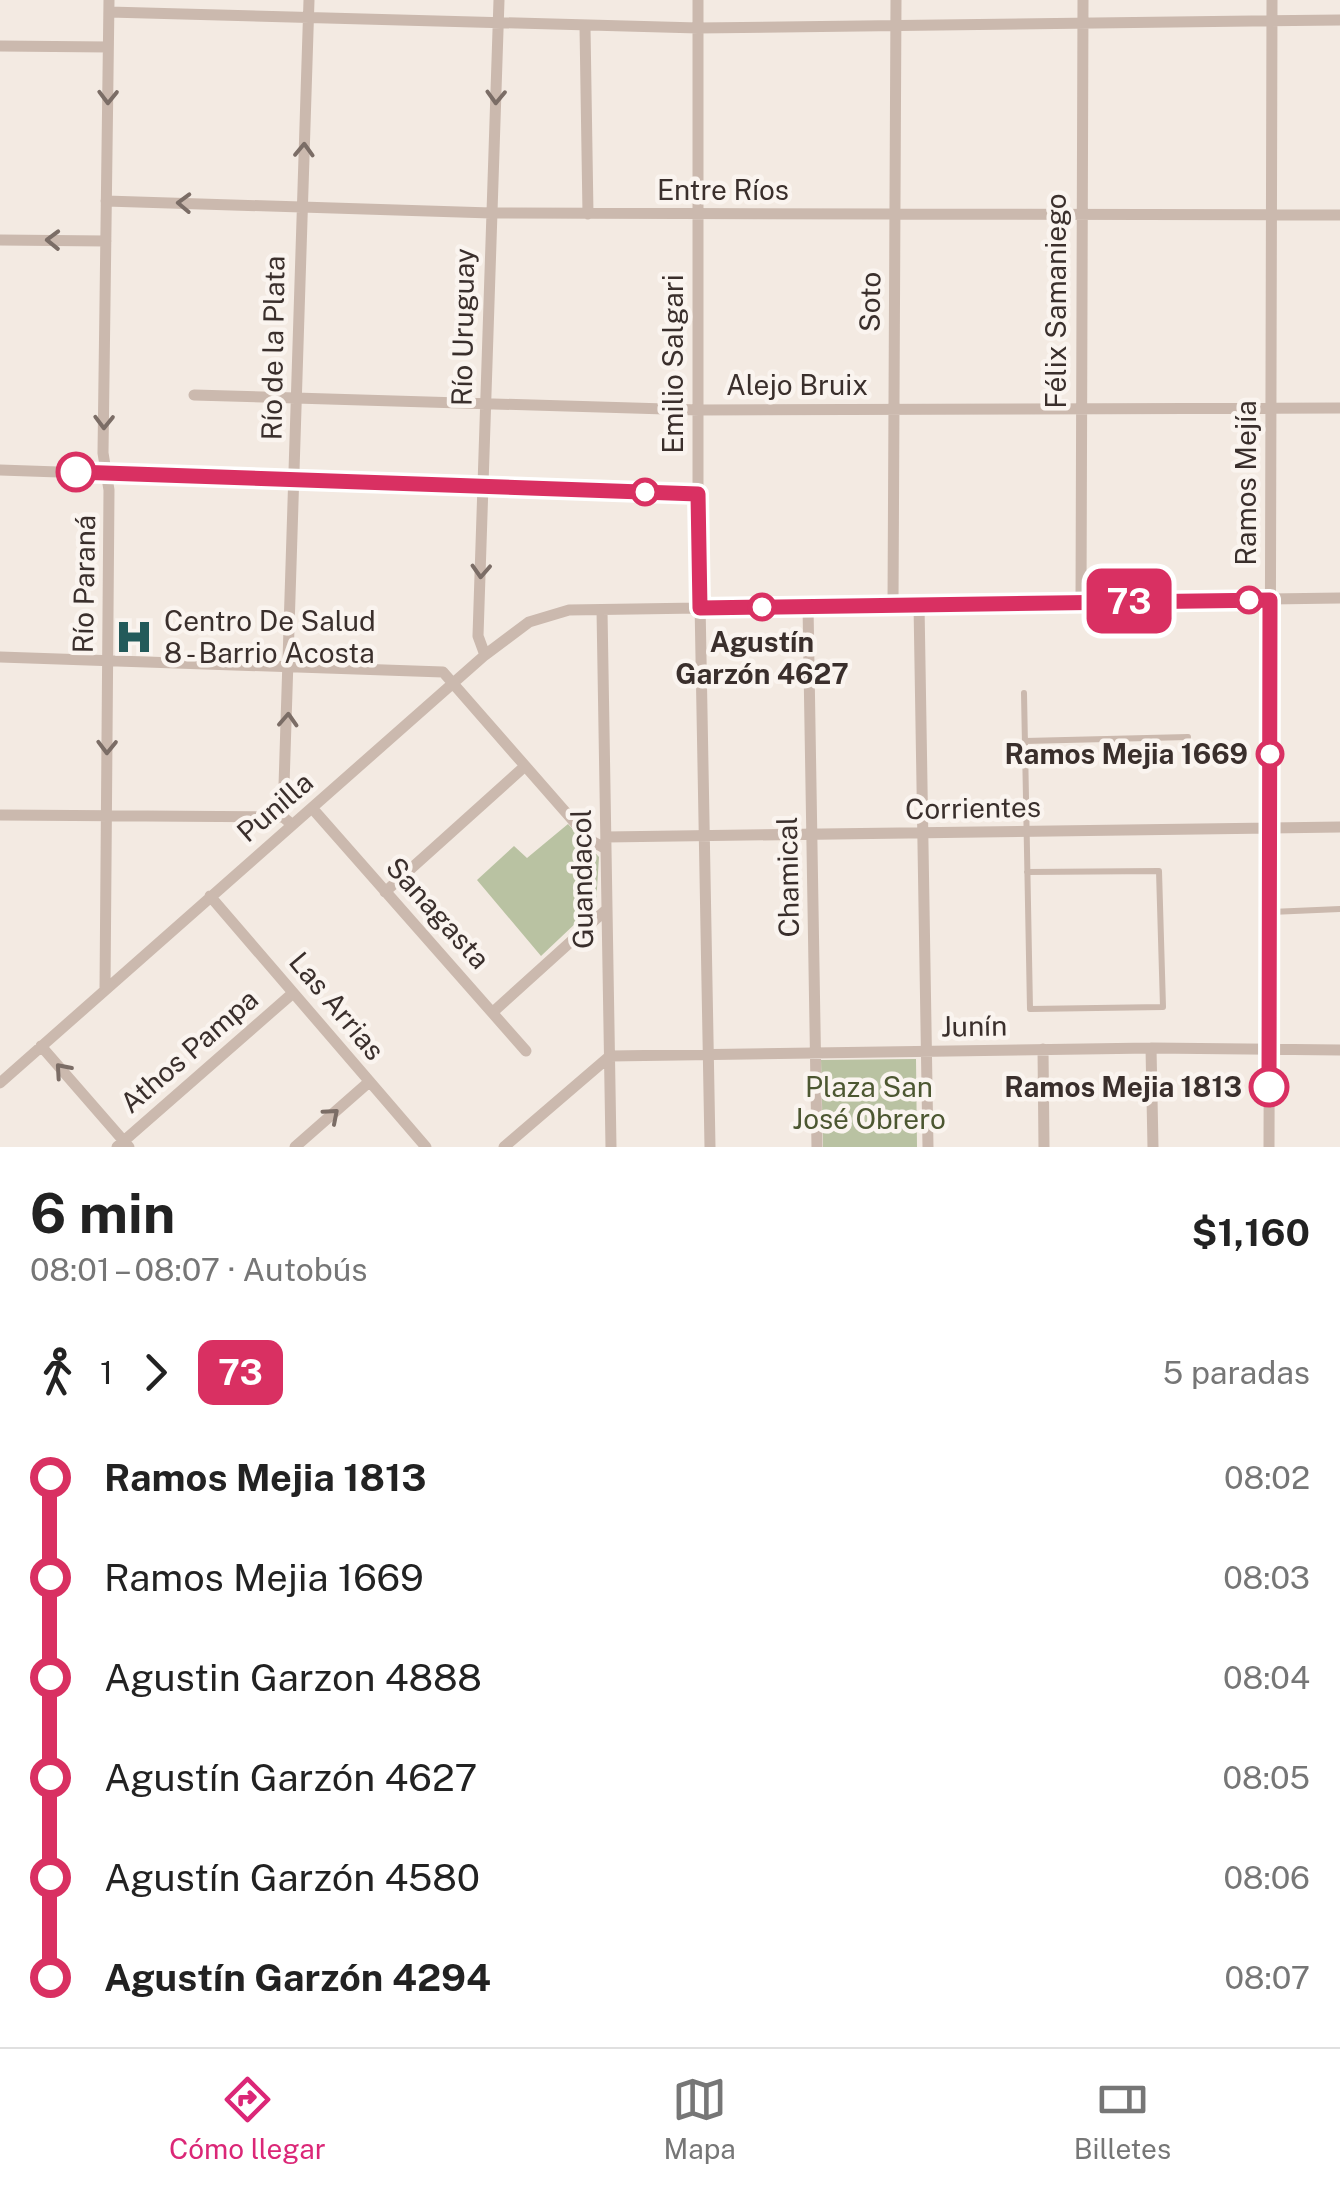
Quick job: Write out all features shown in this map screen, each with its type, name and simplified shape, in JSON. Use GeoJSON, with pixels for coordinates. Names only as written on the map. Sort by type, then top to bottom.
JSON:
{"type":"FeatureCollection","features":[{"type":"Feature","properties":{"kind":"street","name":"Río de la Plata"},"geometry":{"type":"LineString","coordinates":[[288,821],[309,0]]}},
{"type":"Feature","properties":{"kind":"street","name":"Río Uruguay"},"geometry":{"type":"LineString","coordinates":[[484,655],[478,636],[499,0]]}},
{"type":"Feature","properties":{"kind":"street","name":"Emilio Salgari"},"geometry":{"type":"LineString","coordinates":[[698,0],[698,494],[710,1147]]}},
{"type":"Feature","properties":{"kind":"street","name":"Soto"},"geometry":{"type":"LineString","coordinates":[[893,604],[896,0]]}},
{"type":"Feature","properties":{"kind":"street","name":"Félix Samaniego"},"geometry":{"type":"LineString","coordinates":[[1080,602],[1083,0]]}},
{"type":"Feature","properties":{"kind":"street","name":"Ramos Mejía"},"geometry":{"type":"LineString","coordinates":[[1269,1147],[1272,0]]}},
{"type":"Feature","properties":{"kind":"street"},"geometry":{"type":"LineString","coordinates":[[109,6],[585,27],[1340,20]]}},
{"type":"Feature","properties":{"kind":"street","name":"Río Paraná"},"geometry":{"type":"LineString","coordinates":[[104,990],[108,659],[107,472],[103,453],[109,6]]}},
{"type":"Feature","properties":{"kind":"street"},"geometry":{"type":"LineString","coordinates":[[585,27],[588,214]]}},
{"type":"Feature","properties":{"kind":"street"},"geometry":{"type":"LineString","coordinates":[[0,46],[108,47]]}},
{"type":"Feature","properties":{"kind":"street","name":"Entre Ríos"},"geometry":{"type":"LineString","coordinates":[[106,201],[697,216],[1340,215]]}},
{"type":"Feature","properties":{"kind":"street"},"geometry":{"type":"LineString","coordinates":[[0,240],[106,241]]}},
{"type":"Feature","properties":{"kind":"street","name":"Alejo Bruix"},"geometry":{"type":"LineString","coordinates":[[194,395],[699,410],[1340,408]]}},
{"type":"Feature","properties":{"kind":"street"},"geometry":{"type":"LineString","coordinates":[[0,470],[698,494]]}},
{"type":"Feature","properties":{"kind":"street","name":"Punilla"},"geometry":{"type":"LineString","coordinates":[[0,1083],[288,821],[312,808],[484,655],[543,615],[602,610],[1340,598]]}},
{"type":"Feature","properties":{"kind":"street"},"geometry":{"type":"LineString","coordinates":[[919,604],[928,1147]]}},
{"type":"Feature","properties":{"kind":"street","name":"Chamical"},"geometry":{"type":"LineString","coordinates":[[808,606],[818,1147]]}},
{"type":"Feature","properties":{"kind":"street","name":"Guandacol"},"geometry":{"type":"LineString","coordinates":[[602,610],[611,1147]]}},
{"type":"Feature","properties":{"kind":"street"},"geometry":{"type":"LineString","coordinates":[[0,658],[443,672],[590,840],[606,843]]}},
{"type":"Feature","properties":{"kind":"street"},"geometry":{"type":"LineString","coordinates":[[385,892],[524,767]]}},
{"type":"Feature","properties":{"kind":"street","name":"Sanagasta"},"geometry":{"type":"LineString","coordinates":[[312,808],[526,1051]]}},
{"type":"Feature","properties":{"kind":"street"},"geometry":{"type":"LineString","coordinates":[[0,815],[288,821]]}},
{"type":"Feature","properties":{"kind":"street","name":"Corrientes"},"geometry":{"type":"LineString","coordinates":[[606,843],[705,836],[1340,827]]}},
{"type":"Feature","properties":{"kind":"street","name":"Las Arrias"},"geometry":{"type":"LineString","coordinates":[[210,896],[426,1147]]}},
{"type":"Feature","properties":{"kind":"street"},"geometry":{"type":"LineString","coordinates":[[493,1012],[607,909]]}},
{"type":"Feature","properties":{"kind":"street","name":"Athos Pampa"},"geometry":{"type":"LineString","coordinates":[[123,1145],[293,992]]}},
{"type":"Feature","properties":{"kind":"street"},"geometry":{"type":"LineString","coordinates":[[41,1046],[123,1145]]}},
{"type":"Feature","properties":{"kind":"street"},"geometry":{"type":"LineString","coordinates":[[1151,1048],[1153,1147]]}},
{"type":"Feature","properties":{"kind":"street","name":"Junín"},"geometry":{"type":"LineString","coordinates":[[610,1056],[1151,1048],[1340,1050]]}},
{"type":"Feature","properties":{"kind":"street"},"geometry":{"type":"LineString","coordinates":[[1043,1050],[1044,1147]]}},
{"type":"Feature","properties":{"kind":"street"},"geometry":{"type":"LineString","coordinates":[[504,1147],[610,1056]]}},
{"type":"Feature","properties":{"kind":"street"},"geometry":{"type":"LineString","coordinates":[[295,1147],[369,1082]]}},
{"type":"Feature","properties":{"kind":"lane"},"geometry":{"type":"LineString","coordinates":[[1024,694],[1026,833],[1030,1009],[1164,1007],[1160,870],[1027,872]]}},
{"type":"Feature","properties":{"kind":"lane"},"geometry":{"type":"LineString","coordinates":[[1025,741],[1188,737]]}},
{"type":"Feature","properties":{"kind":"lane"},"geometry":{"type":"LineString","coordinates":[[1270,912],[1340,908]]}},
{"type":"Feature","properties":{"kind":"green space"},"geometry":{"type":"Polygon","coordinates":[[[568,824],[599,857],[596,904],[541,956],[477,880],[514,846],[527,858],[568,824]]]}},
{"type":"Feature","properties":{"kind":"green space","name":"Plaza San José Obrero"},"geometry":{"type":"Polygon","coordinates":[[[916,1059],[917,1147],[823,1147],[821,1060],[916,1059]]]}},
{"type":"Feature","properties":{"kind":"bus line","name":"73"},"geometry":{"type":"LineString","coordinates":[[76,472],[698,494],[700,608],[1270,600],[1269,1087]]}},
{"type":"Feature","properties":{"kind":"place","name":"Agustín Garzón 4627"},"geometry":{"type":"Point","coordinates":[762,607]}},
{"type":"Feature","properties":{"kind":"place","name":"Centro De Salud 8 - Barrio Acosta"},"geometry":{"type":"Point","coordinates":[134,637]}},
{"type":"Feature","properties":{"kind":"place","name":"Ramos Mejia 1669"},"geometry":{"type":"Point","coordinates":[1270,754]}},
{"type":"Feature","properties":{"kind":"place","name":"Ramos Mejia 1813"},"geometry":{"type":"Point","coordinates":[1269,1087]}}]}
